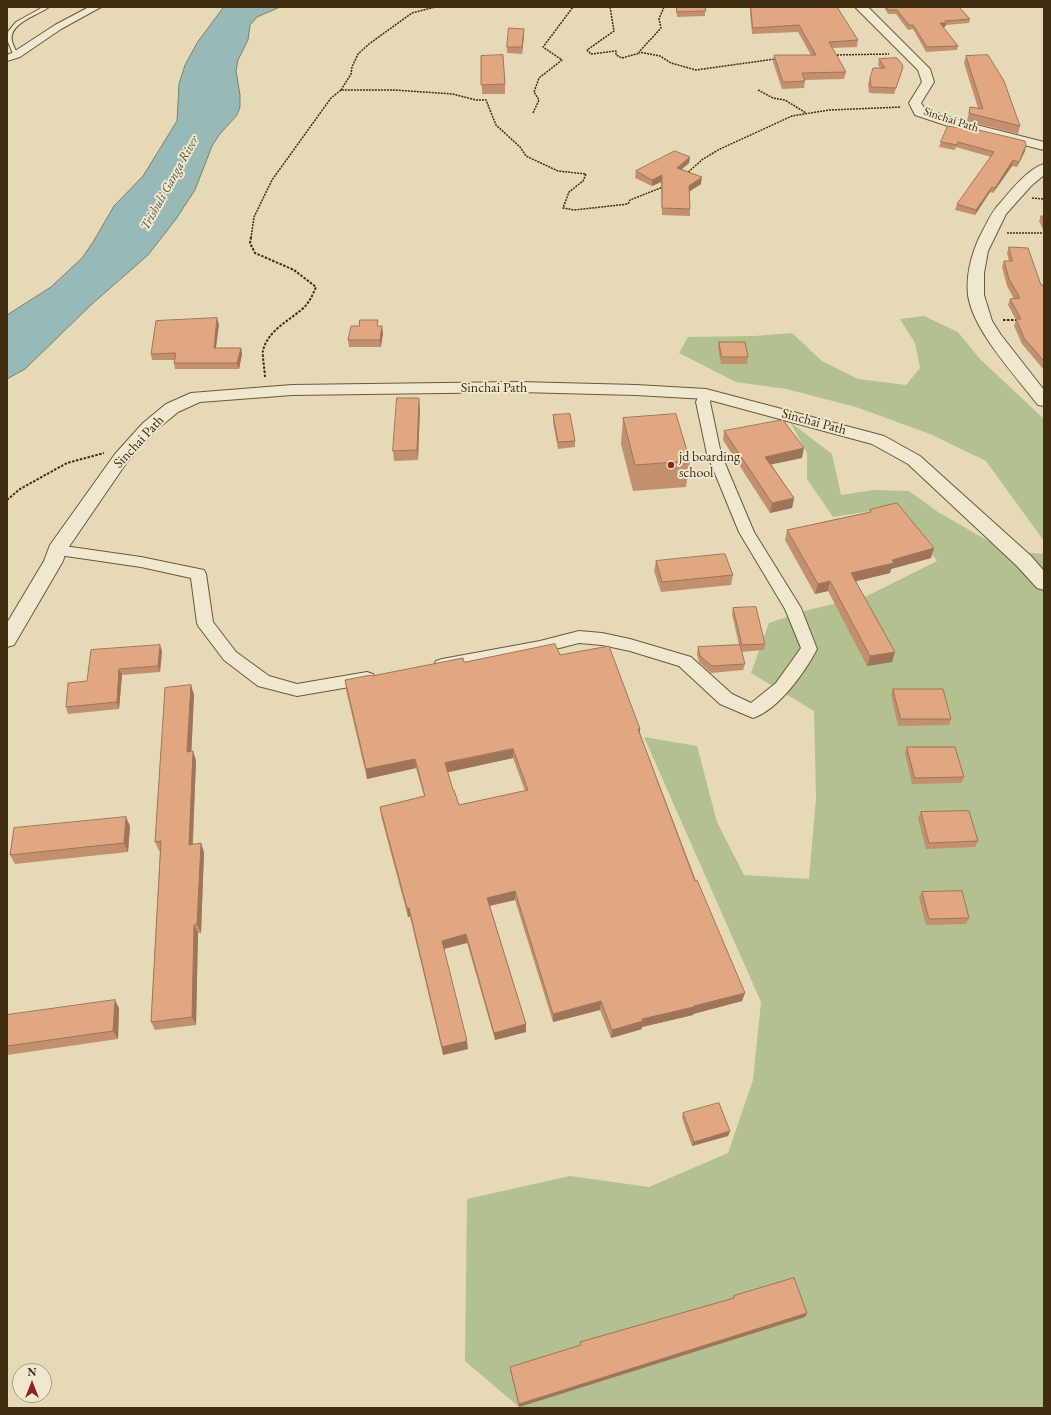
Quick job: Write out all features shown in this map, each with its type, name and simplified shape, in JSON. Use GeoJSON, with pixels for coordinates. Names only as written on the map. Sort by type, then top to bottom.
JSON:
{"type":"FeatureCollection","features":[{"type":"Feature","properties":{"kind":"street"},"geometry":{"type":"LineString","coordinates":[[12,57],[58,27],[96,7]]}},
{"type":"Feature","properties":{"kind":"street","name":"Sinchai Path"},"geometry":{"type":"LineString","coordinates":[[861,7],[924,70],[928,82],[915,103],[920,112],[956,124],[1044,146]]}},
{"type":"Feature","properties":{"kind":"street"},"geometry":{"type":"LineString","coordinates":[[1044,168],[1026,183],[999,212],[981,251],[976,273],[976,295],[984,321],[994,337],[1044,400]]}},
{"type":"Feature","properties":{"kind":"street","name":"Sinchai Path"},"geometry":{"type":"LineString","coordinates":[[7,640],[53,561],[57,550],[121,458],[149,427],[172,408],[196,397],[274,392],[519,387],[636,390],[706,394],[878,440],[914,460],[1024,561],[1044,584]]}},
{"type":"Feature","properties":{"kind":"street"},"geometry":{"type":"LineString","coordinates":[[431,666],[540,647],[579,637],[630,645],[685,661],[726,699],[753,711],[782,688],[810,649],[794,608],[747,532],[714,454],[703,402],[706,394]]}},
{"type":"Feature","properties":{"kind":"street"},"geometry":{"type":"LineString","coordinates":[[57,550],[141,562],[198,574],[205,623],[230,656],[264,681],[296,690],[384,675]]}},
{"type":"Feature","properties":{"kind":"lane"},"geometry":{"type":"LineString","coordinates":[[12,57],[8,38],[10,30],[23,19],[46,7]]}},
{"type":"Feature","properties":{"kind":"path"},"geometry":{"type":"LineString","coordinates":[[274,392],[264,377],[265,365],[263,351],[271,335],[284,322],[302,310],[311,298],[316,287],[294,270],[255,253],[250,243],[254,217],[272,180],[285,160],[306,134],[331,98],[341,90],[351,74],[352,67],[358,54],[369,44],[412,13],[435,7]]}},
{"type":"Feature","properties":{"kind":"path"},"geometry":{"type":"LineString","coordinates":[[533,113],[539,100],[534,92],[539,78],[562,60],[543,47],[573,7]]}},
{"type":"Feature","properties":{"kind":"path"},"geometry":{"type":"LineString","coordinates":[[610,7],[614,31],[587,50],[592,54],[616,51],[616,55],[622,58],[641,52],[660,56],[671,63],[696,70],[759,60],[779,59]]}},
{"type":"Feature","properties":{"kind":"path"},"geometry":{"type":"LineString","coordinates":[[641,52],[639,52],[661,28],[659,19],[664,7]]}},
{"type":"Feature","properties":{"kind":"path"},"geometry":{"type":"LineString","coordinates":[[830,55],[910,55]]}},
{"type":"Feature","properties":{"kind":"path"},"geometry":{"type":"LineString","coordinates":[[341,90],[394,90],[453,94],[476,100],[486,100],[496,125],[520,147],[526,156],[558,170],[586,174],[583,181],[569,192],[563,208],[574,210],[628,204],[630,200],[644,196],[666,185]]}},
{"type":"Feature","properties":{"kind":"path"},"geometry":{"type":"LineString","coordinates":[[758,90],[772,98],[785,100],[806,113]]}},
{"type":"Feature","properties":{"kind":"path"},"geometry":{"type":"LineString","coordinates":[[684,176],[703,159],[720,149],[792,116],[806,113],[856,108],[900,107],[915,103]]}},
{"type":"Feature","properties":{"kind":"path"},"geometry":{"type":"LineString","coordinates":[[991,228],[1007,233],[1044,233]]}},
{"type":"Feature","properties":{"kind":"path"},"geometry":{"type":"LineString","coordinates":[[984,321],[1022,320]]}},
{"type":"Feature","properties":{"kind":"path"},"geometry":{"type":"LineString","coordinates":[[7,500],[20,489],[67,463],[104,453]]}},
{"type":"Feature","properties":{"kind":"green space"},"geometry":{"type":"Polygon","coordinates":[[[924,316],[958,332],[980,359],[1044,419],[1044,541],[986,461],[930,434],[856,407],[786,389],[736,382],[679,353],[688,337],[754,336],[792,333],[822,361],[858,379],[906,385],[920,368],[915,343],[900,319],[924,316]]]}},
{"type":"Feature","properties":{"kind":"green space"},"geometry":{"type":"Polygon","coordinates":[[[790,422],[832,454],[841,495],[874,490],[909,491],[938,512],[1004,550],[1044,554],[1044,1408],[520,1408],[465,1361],[467,1199],[570,1176],[649,1187],[728,1153],[753,1080],[761,1002],[644,737],[697,746],[717,822],[744,875],[809,879],[816,798],[814,711],[751,673],[769,623],[808,610],[867,596],[937,561],[897,507],[833,517],[807,479],[807,453],[790,422]]]}},
{"type":"Feature","properties":{"kind":"water","name":"Trishuli Ganga River"},"geometry":{"type":"Polygon","coordinates":[[[224,7],[280,7],[257,17],[250,25],[248,40],[238,60],[236,71],[240,95],[240,107],[237,115],[219,135],[212,146],[195,190],[176,219],[148,255],[92,304],[25,369],[7,379],[7,315],[51,287],[82,258],[114,206],[143,176],[177,121],[179,84],[185,65],[197,43],[224,7]]]}},
{"type":"Feature","properties":{"kind":"building"},"geometry":{"type":"Polygon","coordinates":[[[677,7],[705,7],[706,11],[677,12],[677,7]]]}},
{"type":"Feature","properties":{"kind":"building"},"geometry":{"type":"Polygon","coordinates":[[[751,7],[837,7],[858,40],[829,42],[846,72],[802,73],[805,81],[783,82],[774,55],[816,55],[799,25],[753,28],[751,7]]]}},
{"type":"Feature","properties":{"kind":"building"},"geometry":{"type":"Polygon","coordinates":[[[887,7],[959,7],[970,19],[945,21],[946,23],[940,23],[958,46],[927,47],[913,25],[909,25],[897,10],[889,10],[887,7]]]}},
{"type":"Feature","properties":{"kind":"building"},"geometry":{"type":"Polygon","coordinates":[[[509,28],[524,29],[522,47],[507,47],[509,28]]]}},
{"type":"Feature","properties":{"kind":"building"},"geometry":{"type":"Polygon","coordinates":[[[503,55],[505,84],[481,85],[481,56],[503,55]]]}},
{"type":"Feature","properties":{"kind":"building"},"geometry":{"type":"Polygon","coordinates":[[[988,55],[1004,81],[1020,126],[969,113],[970,107],[983,109],[966,56],[988,55]]]}},
{"type":"Feature","properties":{"kind":"building"},"geometry":{"type":"Polygon","coordinates":[[[897,58],[903,67],[896,88],[871,87],[870,78],[873,68],[885,68],[879,59],[897,58]]]}},
{"type":"Feature","properties":{"kind":"building"},"geometry":{"type":"Polygon","coordinates":[[[948,126],[966,129],[966,127],[1025,141],[1026,145],[1019,162],[1013,160],[995,188],[992,187],[976,210],[957,204],[994,152],[958,142],[957,145],[941,142],[948,126]]]}},
{"type":"Feature","properties":{"kind":"building"},"geometry":{"type":"Polygon","coordinates":[[[675,151],[690,157],[677,168],[702,177],[689,186],[690,209],[662,208],[662,175],[652,180],[636,171],[675,151]]]}},
{"type":"Feature","properties":{"kind":"building"},"geometry":{"type":"Polygon","coordinates":[[[1009,247],[1028,248],[1041,285],[1044,285],[1044,361],[1024,338],[1016,319],[1021,319],[1010,299],[1020,298],[1009,279],[1004,261],[1012,261],[1009,247]]]}},
{"type":"Feature","properties":{"kind":"building"},"geometry":{"type":"Polygon","coordinates":[[[217,318],[214,348],[241,348],[237,363],[174,363],[176,353],[151,354],[156,321],[217,318]]]}},
{"type":"Feature","properties":{"kind":"building"},"geometry":{"type":"Polygon","coordinates":[[[360,320],[378,320],[377,326],[382,326],[380,340],[348,340],[351,326],[359,326],[360,320]]]}},
{"type":"Feature","properties":{"kind":"building"},"geometry":{"type":"Polygon","coordinates":[[[719,342],[745,342],[748,357],[722,357],[719,342]]]}},
{"type":"Feature","properties":{"kind":"building"},"geometry":{"type":"Polygon","coordinates":[[[397,398],[419,398],[417,450],[393,451],[397,398]]]}},
{"type":"Feature","properties":{"kind":"building"},"geometry":{"type":"Polygon","coordinates":[[[570,414],[575,441],[558,442],[553,415],[570,414]]]}},
{"type":"Feature","properties":{"kind":"building"},"geometry":{"type":"Polygon","coordinates":[[[676,414],[690,461],[635,465],[623,418],[676,414]]]}},
{"type":"Feature","properties":{"kind":"building"},"geometry":{"type":"Polygon","coordinates":[[[783,420],[804,448],[765,457],[794,498],[772,503],[724,431],[783,420]]]}},
{"type":"Feature","properties":{"kind":"building"},"geometry":{"type":"Polygon","coordinates":[[[897,503],[934,548],[892,560],[894,563],[851,573],[895,652],[870,656],[830,581],[818,584],[787,530],[871,512],[870,510],[897,503]]]}},
{"type":"Feature","properties":{"kind":"building"},"geometry":{"type":"Polygon","coordinates":[[[725,554],[733,575],[662,582],[656,561],[725,554]]]}},
{"type":"Feature","properties":{"kind":"building"},"geometry":{"type":"Polygon","coordinates":[[[756,607],[765,644],[742,645],[733,608],[756,607]]]}},
{"type":"Feature","properties":{"kind":"building"},"geometry":{"type":"Polygon","coordinates":[[[555,644],[560,655],[609,646],[640,729],[638,729],[695,881],[697,880],[745,993],[642,1019],[643,1021],[612,1030],[601,1001],[553,1014],[515,891],[487,898],[526,1024],[494,1033],[466,934],[442,941],[467,1041],[442,1047],[409,908],[407,908],[380,807],[425,796],[415,759],[366,769],[345,680],[463,658],[464,662],[555,644]],[[513,749],[445,763],[459,805],[528,790],[513,749]]]}},
{"type":"Feature","properties":{"kind":"building"},"geometry":{"type":"Polygon","coordinates":[[[160,645],[158,666],[119,669],[117,702],[66,707],[68,683],[87,681],[91,650],[160,645]]]}},
{"type":"Feature","properties":{"kind":"building"},"geometry":{"type":"Polygon","coordinates":[[[740,645],[745,664],[712,666],[700,656],[698,647],[740,645]]]}},
{"type":"Feature","properties":{"kind":"building"},"geometry":{"type":"Polygon","coordinates":[[[191,685],[187,752],[193,751],[189,845],[201,843],[197,924],[194,925],[192,1017],[151,1022],[161,841],[155,842],[165,688],[191,685]]]}},
{"type":"Feature","properties":{"kind":"building"},"geometry":{"type":"Polygon","coordinates":[[[893,689],[943,689],[951,719],[901,719],[893,689]]]}},
{"type":"Feature","properties":{"kind":"building"},"geometry":{"type":"Polygon","coordinates":[[[907,747],[955,747],[964,777],[915,778],[907,747]]]}},
{"type":"Feature","properties":{"kind":"building"},"geometry":{"type":"Polygon","coordinates":[[[969,811],[978,841],[929,843],[921,812],[969,811]]]}},
{"type":"Feature","properties":{"kind":"building"},"geometry":{"type":"Polygon","coordinates":[[[126,817],[124,843],[10,855],[14,828],[126,817]]]}},
{"type":"Feature","properties":{"kind":"building"},"geometry":{"type":"Polygon","coordinates":[[[962,891],[969,918],[929,919],[922,892],[962,891]]]}},
{"type":"Feature","properties":{"kind":"building"},"geometry":{"type":"Polygon","coordinates":[[[115,1000],[113,1031],[7,1046],[7,1015],[115,1000]]]}},
{"type":"Feature","properties":{"kind":"building"},"geometry":{"type":"Polygon","coordinates":[[[719,1103],[730,1131],[694,1142],[683,1113],[719,1103]]]}},
{"type":"Feature","properties":{"kind":"building"},"geometry":{"type":"Polygon","coordinates":[[[794,1278],[807,1313],[519,1404],[510,1367],[581,1345],[580,1342],[734,1298],[734,1296],[794,1278]]]}},
{"type":"Feature","properties":{"kind":"place","name":"jd boarding school"},"geometry":{"type":"Point","coordinates":[671,465]}}]}
